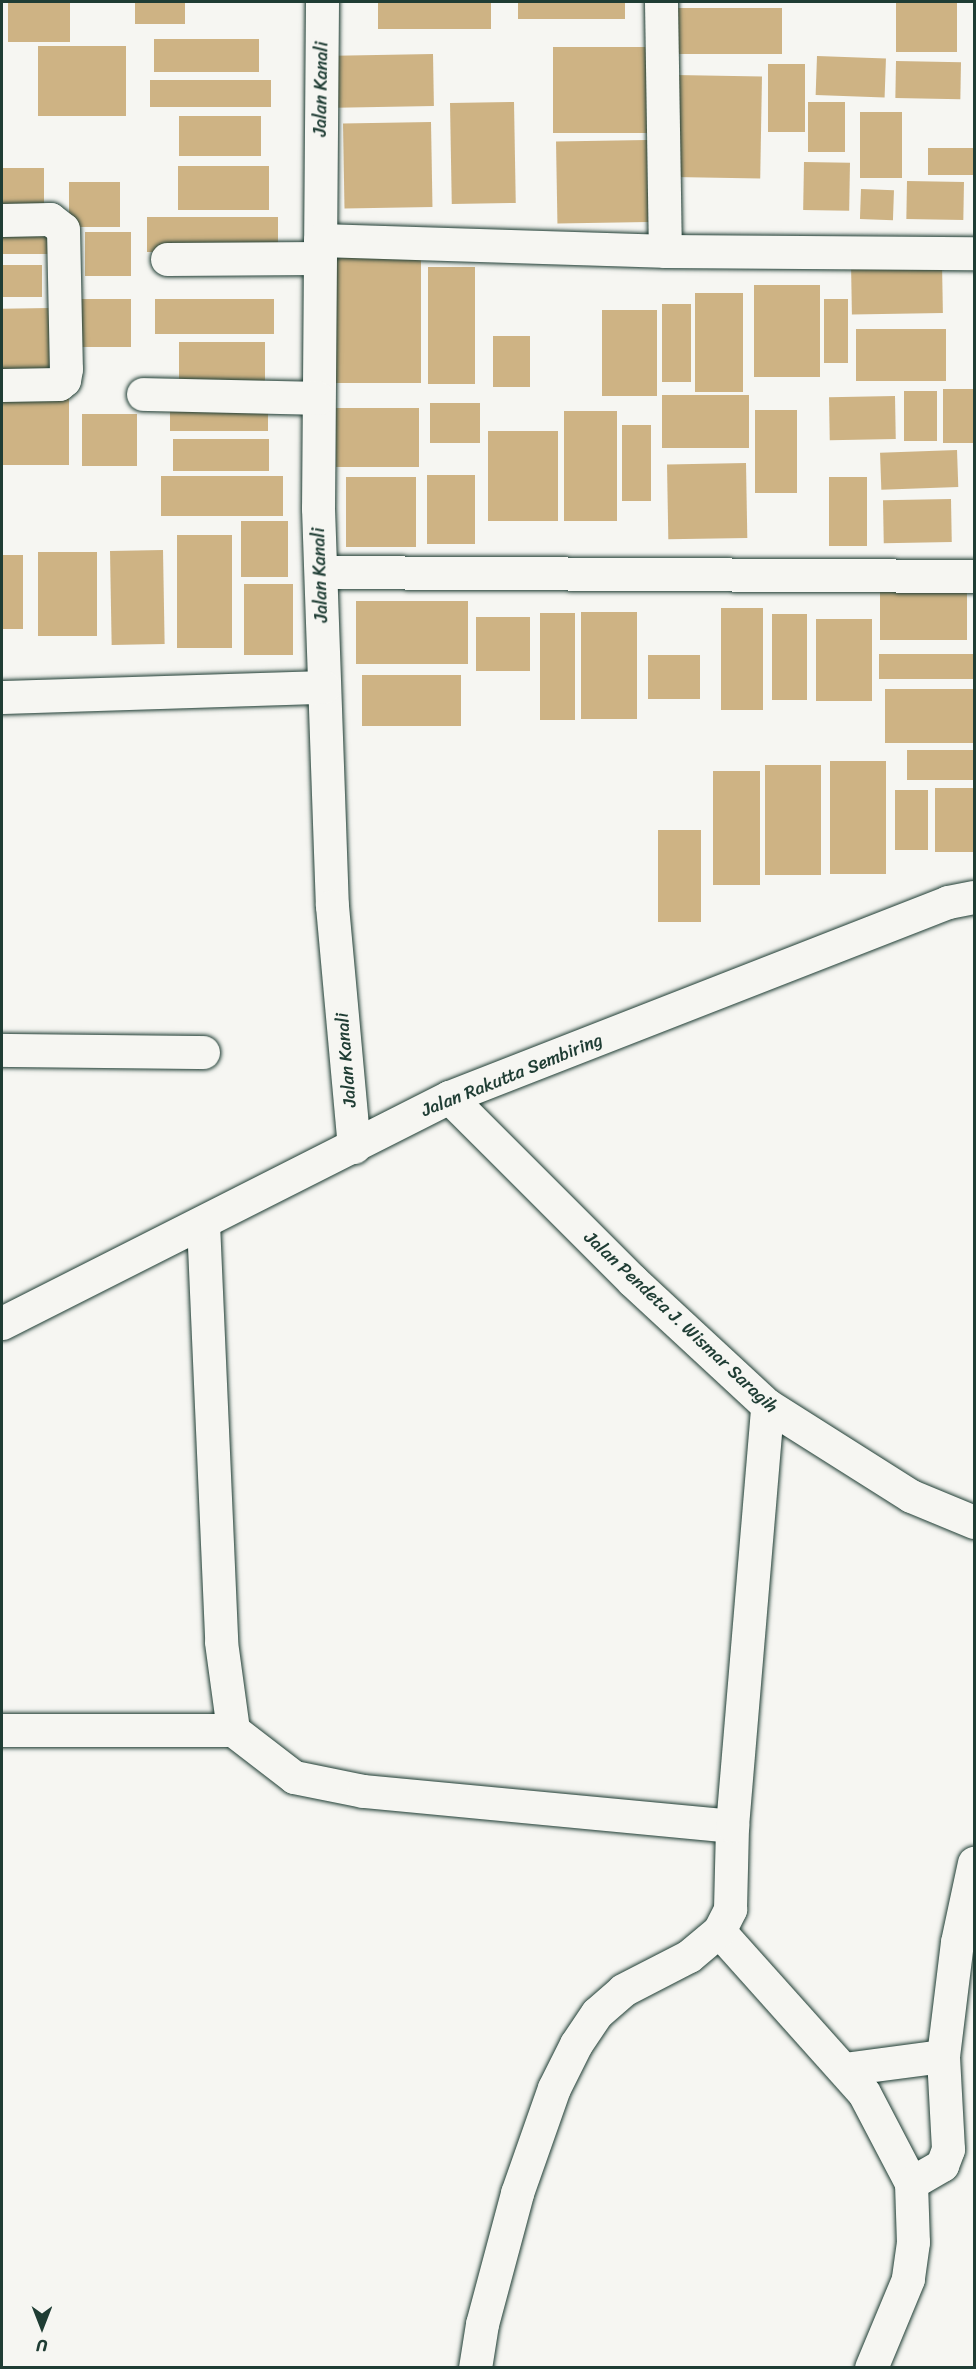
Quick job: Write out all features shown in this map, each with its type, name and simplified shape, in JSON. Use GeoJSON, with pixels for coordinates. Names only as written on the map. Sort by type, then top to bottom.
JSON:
{"type":"FeatureCollection","features":[{"type":"Feature","properties":{"kind":"street","name":"Jalan Kanali"},"geometry":{"type":"LineString","coordinates":[[322,2],[318,398],[324,687],[332,906],[354,1147]]}},
{"type":"Feature","properties":{"kind":"street"},"geometry":{"type":"LineString","coordinates":[[662,2],[665,251]]}},
{"type":"Feature","properties":{"kind":"street"},"geometry":{"type":"LineString","coordinates":[[2,220],[50,219],[63,229],[66,375],[59,384],[2,385]]}},
{"type":"Feature","properties":{"kind":"street"},"geometry":{"type":"LineString","coordinates":[[167,259],[319,249],[975,253]]}},
{"type":"Feature","properties":{"kind":"street"},"geometry":{"type":"LineString","coordinates":[[143,394],[318,398]]}},
{"type":"Feature","properties":{"kind":"street"},"geometry":{"type":"LineString","coordinates":[[321,572],[975,576]]}},
{"type":"Feature","properties":{"kind":"street"},"geometry":{"type":"LineString","coordinates":[[2,697],[324,687]]}},
{"type":"Feature","properties":{"kind":"street","name":"Jalan Rakutta Sembiring"},"geometry":{"type":"LineString","coordinates":[[2,1323],[449,1097],[948,902],[975,897]]}},
{"type":"Feature","properties":{"kind":"street"},"geometry":{"type":"LineString","coordinates":[[2,1050],[203,1052]]}},
{"type":"Feature","properties":{"kind":"street","name":"Jalan Pendeta J. Wismar Saragih"},"geometry":{"type":"LineString","coordinates":[[449,1097],[633,1281],[766,1405],[912,1496],[975,1522]]}},
{"type":"Feature","properties":{"kind":"street"},"geometry":{"type":"LineString","coordinates":[[203,1223],[221,1642],[233,1730]]}},
{"type":"Feature","properties":{"kind":"street"},"geometry":{"type":"LineString","coordinates":[[475,2367],[482,2324],[517,2193],[554,2088],[576,2044],[597,2013],[623,1990],[689,1956],[719,1931],[730,1909],[732,1826],[766,1405]]}},
{"type":"Feature","properties":{"kind":"street"},"geometry":{"type":"LineString","coordinates":[[2,1730],[233,1730],[294,1777],[363,1791],[732,1826]]}},
{"type":"Feature","properties":{"kind":"street"},"geometry":{"type":"LineString","coordinates":[[912,2183],[942,2166],[948,2149],[943,2056],[957,1942],[975,1863]]}},
{"type":"Feature","properties":{"kind":"street"},"geometry":{"type":"LineString","coordinates":[[719,1931],[864,2093],[912,2183],[913,2242],[908,2279],[871,2367]]}},
{"type":"Feature","properties":{"kind":"street"},"geometry":{"type":"LineString","coordinates":[[844,2069],[943,2056]]}},
{"type":"Feature","properties":{"kind":"building"},"geometry":{"type":"Polygon","coordinates":[[[8,2],[70,2],[70,42],[8,42],[8,2]]]}},
{"type":"Feature","properties":{"kind":"building"},"geometry":{"type":"Polygon","coordinates":[[[135,2],[185,2],[185,24],[135,24],[135,2]]]}},
{"type":"Feature","properties":{"kind":"building"},"geometry":{"type":"Polygon","coordinates":[[[378,2],[491,2],[491,29],[378,29],[378,2]]]}},
{"type":"Feature","properties":{"kind":"building"},"geometry":{"type":"Polygon","coordinates":[[[518,2],[625,2],[625,19],[518,19],[518,2]]]}},
{"type":"Feature","properties":{"kind":"building"},"geometry":{"type":"Polygon","coordinates":[[[896,2],[957,2],[957,52],[896,52],[896,2]]]}},
{"type":"Feature","properties":{"kind":"building"},"geometry":{"type":"Polygon","coordinates":[[[677,8],[782,8],[782,54],[677,54],[677,8]]]}},
{"type":"Feature","properties":{"kind":"building"},"geometry":{"type":"Polygon","coordinates":[[[154,39],[259,39],[259,72],[154,72],[154,39]]]}},
{"type":"Feature","properties":{"kind":"building"},"geometry":{"type":"Polygon","coordinates":[[[38,46],[126,46],[126,116],[38,116],[38,46]]]}},
{"type":"Feature","properties":{"kind":"building"},"geometry":{"type":"Polygon","coordinates":[[[553,47],[655,47],[655,133],[553,133],[553,47]]]}},
{"type":"Feature","properties":{"kind":"building"},"geometry":{"type":"Polygon","coordinates":[[[433,54],[434,106],[336,108],[335,56],[433,54]]]}},
{"type":"Feature","properties":{"kind":"building"},"geometry":{"type":"Polygon","coordinates":[[[817,56],[886,58],[885,97],[816,95],[817,56]]]}},
{"type":"Feature","properties":{"kind":"building"},"geometry":{"type":"Polygon","coordinates":[[[896,61],[961,62],[960,99],[895,98],[896,61]]]}},
{"type":"Feature","properties":{"kind":"building"},"geometry":{"type":"Polygon","coordinates":[[[768,64],[805,64],[805,132],[768,132],[768,64]]]}},
{"type":"Feature","properties":{"kind":"building"},"geometry":{"type":"Polygon","coordinates":[[[676,75],[762,77],[760,178],[674,177],[676,75]]]}},
{"type":"Feature","properties":{"kind":"building"},"geometry":{"type":"Polygon","coordinates":[[[150,80],[271,80],[271,107],[150,107],[150,80]]]}},
{"type":"Feature","properties":{"kind":"building"},"geometry":{"type":"Polygon","coordinates":[[[514,102],[516,203],[452,204],[450,103],[514,102]]]}},
{"type":"Feature","properties":{"kind":"building"},"geometry":{"type":"Polygon","coordinates":[[[808,102],[845,102],[845,152],[808,152],[808,102]]]}},
{"type":"Feature","properties":{"kind":"building"},"geometry":{"type":"Polygon","coordinates":[[[860,112],[902,112],[902,178],[860,178],[860,112]]]}},
{"type":"Feature","properties":{"kind":"building"},"geometry":{"type":"Polygon","coordinates":[[[179,116],[261,116],[261,156],[179,156],[179,116]]]}},
{"type":"Feature","properties":{"kind":"building"},"geometry":{"type":"Polygon","coordinates":[[[431,122],[432,207],[344,209],[343,124],[431,122]]]}},
{"type":"Feature","properties":{"kind":"building"},"geometry":{"type":"Polygon","coordinates":[[[647,140],[648,222],[557,224],[556,142],[647,140]]]}},
{"type":"Feature","properties":{"kind":"building"},"geometry":{"type":"Polygon","coordinates":[[[928,148],[973,148],[973,175],[928,175],[928,148]]]}},
{"type":"Feature","properties":{"kind":"building"},"geometry":{"type":"Polygon","coordinates":[[[804,162],[850,163],[849,211],[803,210],[804,162]]]}},
{"type":"Feature","properties":{"kind":"building"},"geometry":{"type":"Polygon","coordinates":[[[178,166],[269,166],[269,210],[178,210],[178,166]]]}},
{"type":"Feature","properties":{"kind":"building"},"geometry":{"type":"Polygon","coordinates":[[[2,168],[44,168],[44,215],[2,215],[2,168]]]}},
{"type":"Feature","properties":{"kind":"building"},"geometry":{"type":"Polygon","coordinates":[[[907,181],[964,182],[963,220],[906,219],[907,181]]]}},
{"type":"Feature","properties":{"kind":"building"},"geometry":{"type":"Polygon","coordinates":[[[69,182],[120,182],[120,227],[69,227],[69,182]]]}},
{"type":"Feature","properties":{"kind":"building"},"geometry":{"type":"Polygon","coordinates":[[[861,189],[894,190],[893,220],[860,219],[861,189]]]}},
{"type":"Feature","properties":{"kind":"building"},"geometry":{"type":"Polygon","coordinates":[[[147,217],[278,217],[278,252],[147,252],[147,217]]]}},
{"type":"Feature","properties":{"kind":"building"},"geometry":{"type":"Polygon","coordinates":[[[2,224],[50,224],[50,254],[2,254],[2,224]]]}},
{"type":"Feature","properties":{"kind":"building"},"geometry":{"type":"Polygon","coordinates":[[[85,232],[131,232],[131,276],[85,276],[85,232]]]}},
{"type":"Feature","properties":{"kind":"building"},"geometry":{"type":"Polygon","coordinates":[[[335,248],[421,248],[421,383],[335,383],[335,248]]]}},
{"type":"Feature","properties":{"kind":"building"},"geometry":{"type":"Polygon","coordinates":[[[942,262],[943,313],[852,315],[851,264],[942,262]]]}},
{"type":"Feature","properties":{"kind":"building"},"geometry":{"type":"Polygon","coordinates":[[[2,265],[42,265],[42,297],[2,297],[2,265]]]}},
{"type":"Feature","properties":{"kind":"building"},"geometry":{"type":"Polygon","coordinates":[[[428,267],[475,267],[475,384],[428,384],[428,267]]]}},
{"type":"Feature","properties":{"kind":"building"},"geometry":{"type":"Polygon","coordinates":[[[754,285],[820,285],[820,377],[754,377],[754,285]]]}},
{"type":"Feature","properties":{"kind":"building"},"geometry":{"type":"Polygon","coordinates":[[[695,293],[743,293],[743,392],[695,392],[695,293]]]}},
{"type":"Feature","properties":{"kind":"building"},"geometry":{"type":"Polygon","coordinates":[[[78,299],[131,299],[131,347],[78,347],[78,299]]]}},
{"type":"Feature","properties":{"kind":"building"},"geometry":{"type":"Polygon","coordinates":[[[155,299],[274,299],[274,334],[155,334],[155,299]]]}},
{"type":"Feature","properties":{"kind":"building"},"geometry":{"type":"Polygon","coordinates":[[[824,299],[848,299],[848,363],[824,363],[824,299]]]}},
{"type":"Feature","properties":{"kind":"building"},"geometry":{"type":"Polygon","coordinates":[[[662,304],[691,304],[691,382],[662,382],[662,304]]]}},
{"type":"Feature","properties":{"kind":"building"},"geometry":{"type":"Polygon","coordinates":[[[49,308],[50,369],[3,370],[2,309],[49,308]]]}},
{"type":"Feature","properties":{"kind":"building"},"geometry":{"type":"Polygon","coordinates":[[[602,310],[657,310],[657,396],[602,396],[602,310]]]}},
{"type":"Feature","properties":{"kind":"building"},"geometry":{"type":"Polygon","coordinates":[[[856,329],[946,329],[946,381],[856,381],[856,329]]]}},
{"type":"Feature","properties":{"kind":"building"},"geometry":{"type":"Polygon","coordinates":[[[493,336],[530,336],[530,387],[493,387],[493,336]]]}},
{"type":"Feature","properties":{"kind":"building"},"geometry":{"type":"Polygon","coordinates":[[[179,342],[265,342],[265,387],[179,387],[179,342]]]}},
{"type":"Feature","properties":{"kind":"building"},"geometry":{"type":"Polygon","coordinates":[[[2,387],[69,387],[69,465],[2,465],[2,387]]]}},
{"type":"Feature","properties":{"kind":"building"},"geometry":{"type":"Polygon","coordinates":[[[943,389],[973,389],[973,443],[943,443],[943,389]]]}},
{"type":"Feature","properties":{"kind":"building"},"geometry":{"type":"Polygon","coordinates":[[[904,391],[937,391],[937,441],[904,441],[904,391]]]}},
{"type":"Feature","properties":{"kind":"building"},"geometry":{"type":"Polygon","coordinates":[[[662,395],[749,395],[749,448],[662,448],[662,395]]]}},
{"type":"Feature","properties":{"kind":"building"},"geometry":{"type":"Polygon","coordinates":[[[895,396],[896,439],[830,440],[829,397],[895,396]]]}},
{"type":"Feature","properties":{"kind":"building"},"geometry":{"type":"Polygon","coordinates":[[[170,398],[268,398],[268,431],[170,431],[170,398]]]}},
{"type":"Feature","properties":{"kind":"building"},"geometry":{"type":"Polygon","coordinates":[[[430,403],[480,403],[480,443],[430,443],[430,403]]]}},
{"type":"Feature","properties":{"kind":"building"},"geometry":{"type":"Polygon","coordinates":[[[336,408],[419,408],[419,467],[336,467],[336,408]]]}},
{"type":"Feature","properties":{"kind":"building"},"geometry":{"type":"Polygon","coordinates":[[[755,410],[797,410],[797,493],[755,493],[755,410]]]}},
{"type":"Feature","properties":{"kind":"building"},"geometry":{"type":"Polygon","coordinates":[[[564,411],[617,411],[617,521],[564,521],[564,411]]]}},
{"type":"Feature","properties":{"kind":"building"},"geometry":{"type":"Polygon","coordinates":[[[82,414],[137,414],[137,466],[82,466],[82,414]]]}},
{"type":"Feature","properties":{"kind":"building"},"geometry":{"type":"Polygon","coordinates":[[[622,425],[651,425],[651,501],[622,501],[622,425]]]}},
{"type":"Feature","properties":{"kind":"building"},"geometry":{"type":"Polygon","coordinates":[[[488,431],[558,431],[558,521],[488,521],[488,431]]]}},
{"type":"Feature","properties":{"kind":"building"},"geometry":{"type":"Polygon","coordinates":[[[173,439],[269,439],[269,471],[173,471],[173,439]]]}},
{"type":"Feature","properties":{"kind":"building"},"geometry":{"type":"Polygon","coordinates":[[[957,450],[958,487],[881,490],[880,453],[957,450]]]}},
{"type":"Feature","properties":{"kind":"building"},"geometry":{"type":"Polygon","coordinates":[[[746,463],[747,538],[668,539],[667,464],[746,463]]]}},
{"type":"Feature","properties":{"kind":"building"},"geometry":{"type":"Polygon","coordinates":[[[427,475],[475,475],[475,544],[427,544],[427,475]]]}},
{"type":"Feature","properties":{"kind":"building"},"geometry":{"type":"Polygon","coordinates":[[[161,476],[283,476],[283,516],[161,516],[161,476]]]}},
{"type":"Feature","properties":{"kind":"building"},"geometry":{"type":"Polygon","coordinates":[[[346,477],[416,477],[416,547],[346,547],[346,477]]]}},
{"type":"Feature","properties":{"kind":"building"},"geometry":{"type":"Polygon","coordinates":[[[829,477],[867,477],[867,546],[829,546],[829,477]]]}},
{"type":"Feature","properties":{"kind":"building"},"geometry":{"type":"Polygon","coordinates":[[[951,499],[952,542],[884,543],[883,500],[951,499]]]}},
{"type":"Feature","properties":{"kind":"building"},"geometry":{"type":"Polygon","coordinates":[[[241,521],[288,521],[288,577],[241,577],[241,521]]]}},
{"type":"Feature","properties":{"kind":"building"},"geometry":{"type":"Polygon","coordinates":[[[177,535],[232,535],[232,648],[177,648],[177,535]]]}},
{"type":"Feature","properties":{"kind":"building"},"geometry":{"type":"Polygon","coordinates":[[[163,550],[165,644],[112,645],[110,551],[163,550]]]}},
{"type":"Feature","properties":{"kind":"building"},"geometry":{"type":"Polygon","coordinates":[[[38,552],[97,552],[97,636],[38,636],[38,552]]]}},
{"type":"Feature","properties":{"kind":"building"},"geometry":{"type":"Polygon","coordinates":[[[2,555],[23,555],[23,629],[2,629],[2,555]]]}},
{"type":"Feature","properties":{"kind":"building"},"geometry":{"type":"Polygon","coordinates":[[[244,584],[293,584],[293,655],[244,655],[244,584]]]}},
{"type":"Feature","properties":{"kind":"building"},"geometry":{"type":"Polygon","coordinates":[[[880,584],[967,584],[967,640],[880,640],[880,584]]]}},
{"type":"Feature","properties":{"kind":"building"},"geometry":{"type":"Polygon","coordinates":[[[356,601],[468,601],[468,664],[356,664],[356,601]]]}},
{"type":"Feature","properties":{"kind":"building"},"geometry":{"type":"Polygon","coordinates":[[[721,608],[763,608],[763,710],[721,710],[721,608]]]}},
{"type":"Feature","properties":{"kind":"building"},"geometry":{"type":"Polygon","coordinates":[[[581,612],[637,612],[637,719],[581,719],[581,612]]]}},
{"type":"Feature","properties":{"kind":"building"},"geometry":{"type":"Polygon","coordinates":[[[540,613],[575,613],[575,720],[540,720],[540,613]]]}},
{"type":"Feature","properties":{"kind":"building"},"geometry":{"type":"Polygon","coordinates":[[[772,614],[807,614],[807,700],[772,700],[772,614]]]}},
{"type":"Feature","properties":{"kind":"building"},"geometry":{"type":"Polygon","coordinates":[[[476,617],[530,617],[530,671],[476,671],[476,617]]]}},
{"type":"Feature","properties":{"kind":"building"},"geometry":{"type":"Polygon","coordinates":[[[816,619],[872,619],[872,701],[816,701],[816,619]]]}},
{"type":"Feature","properties":{"kind":"building"},"geometry":{"type":"Polygon","coordinates":[[[879,654],[974,654],[974,679],[879,679],[879,654]]]}},
{"type":"Feature","properties":{"kind":"building"},"geometry":{"type":"Polygon","coordinates":[[[648,655],[700,655],[700,699],[648,699],[648,655]]]}},
{"type":"Feature","properties":{"kind":"building"},"geometry":{"type":"Polygon","coordinates":[[[362,675],[461,675],[461,726],[362,726],[362,675]]]}},
{"type":"Feature","properties":{"kind":"building"},"geometry":{"type":"Polygon","coordinates":[[[885,689],[974,689],[974,743],[885,743],[885,689]]]}},
{"type":"Feature","properties":{"kind":"building"},"geometry":{"type":"Polygon","coordinates":[[[907,750],[974,750],[974,780],[907,780],[907,750]]]}},
{"type":"Feature","properties":{"kind":"building"},"geometry":{"type":"Polygon","coordinates":[[[830,761],[886,761],[886,874],[830,874],[830,761]]]}},
{"type":"Feature","properties":{"kind":"building"},"geometry":{"type":"Polygon","coordinates":[[[765,765],[821,765],[821,875],[765,875],[765,765]]]}},
{"type":"Feature","properties":{"kind":"building"},"geometry":{"type":"Polygon","coordinates":[[[713,771],[760,771],[760,885],[713,885],[713,771]]]}},
{"type":"Feature","properties":{"kind":"building"},"geometry":{"type":"Polygon","coordinates":[[[935,788],[974,788],[974,852],[935,852],[935,788]]]}},
{"type":"Feature","properties":{"kind":"building"},"geometry":{"type":"Polygon","coordinates":[[[895,790],[928,790],[928,850],[895,850],[895,790]]]}},
{"type":"Feature","properties":{"kind":"building"},"geometry":{"type":"Polygon","coordinates":[[[658,830],[701,830],[701,922],[658,922],[658,830]]]}}]}
